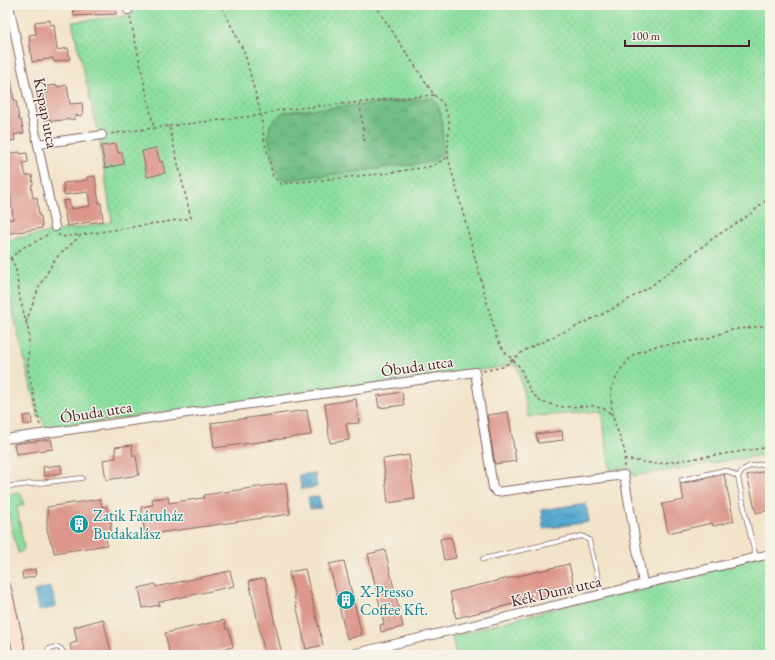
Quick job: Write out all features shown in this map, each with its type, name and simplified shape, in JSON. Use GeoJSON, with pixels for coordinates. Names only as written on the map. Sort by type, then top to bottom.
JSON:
{"type":"FeatureCollection","features":[{"type":"Feature","properties":{"kind":"main road"},"geometry":{"type":"LineString","coordinates":[[5,589],[20,655]]}},
{"type":"Feature","properties":{"kind":"street","name":"Kispap utca"},"geometry":{"type":"LineString","coordinates":[[9,5],[55,227]]}},
{"type":"Feature","properties":{"kind":"street"},"geometry":{"type":"LineString","coordinates":[[38,144],[102,135]]}},
{"type":"Feature","properties":{"kind":"street","name":"Óbuda utca"},"geometry":{"type":"LineString","coordinates":[[5,439],[475,372],[493,488],[497,492],[624,475]]}},
{"type":"Feature","properties":{"kind":"street"},"geometry":{"type":"LineString","coordinates":[[624,475],[644,584]]}},
{"type":"Feature","properties":{"kind":"street","name":"Kék Duna utca"},"geometry":{"type":"LineString","coordinates":[[348,655],[770,554]]}},
{"type":"Feature","properties":{"kind":"lane"},"geometry":{"type":"LineString","coordinates":[[756,558],[738,477],[742,470],[748,466],[763,464]]}},
{"type":"Feature","properties":{"kind":"lane"},"geometry":{"type":"LineString","coordinates":[[682,480],[720,471],[727,471],[738,477]]}},
{"type":"Feature","properties":{"kind":"lane"},"geometry":{"type":"LineString","coordinates":[[5,487],[82,478]]}},
{"type":"Feature","properties":{"kind":"lane"},"geometry":{"type":"LineString","coordinates":[[483,559],[582,536],[589,540],[602,594]]}},
{"type":"Feature","properties":{"kind":"lane"},"geometry":{"type":"LineString","coordinates":[[46,655],[49,649],[57,647],[61,649],[65,655]]}},
{"type":"Feature","properties":{"kind":"path"},"geometry":{"type":"LineString","coordinates":[[221,5],[245,54],[262,115],[264,140],[273,176],[281,184],[388,173],[433,166],[448,158]]}},
{"type":"Feature","properties":{"kind":"path"},"geometry":{"type":"LineString","coordinates":[[375,5],[434,95],[443,103],[449,120],[448,158],[497,340],[505,352],[520,367],[530,391],[541,402],[563,407],[593,406],[605,409],[612,414]]}},
{"type":"Feature","properties":{"kind":"path"},"geometry":{"type":"LineString","coordinates":[[128,7],[154,128]]}},
{"type":"Feature","properties":{"kind":"path"},"geometry":{"type":"LineString","coordinates":[[102,135],[262,115],[280,110],[434,95]]}},
{"type":"Feature","properties":{"kind":"path"},"geometry":{"type":"LineString","coordinates":[[360,103],[364,140],[368,140]]}},
{"type":"Feature","properties":{"kind":"path"},"geometry":{"type":"LineString","coordinates":[[5,263],[22,248],[49,234],[55,227],[61,237],[191,218],[169,126]]}},
{"type":"Feature","properties":{"kind":"path"},"geometry":{"type":"LineString","coordinates":[[475,372],[503,367],[525,350],[609,311],[651,286],[712,239],[749,215],[770,197]]}},
{"type":"Feature","properties":{"kind":"path"},"geometry":{"type":"LineString","coordinates":[[26,322],[39,288],[55,259],[81,235]]}},
{"type":"Feature","properties":{"kind":"path"},"geometry":{"type":"LineString","coordinates":[[10,258],[16,270],[20,299],[29,333],[28,369],[42,434]]}},
{"type":"Feature","properties":{"kind":"path"},"geometry":{"type":"LineString","coordinates":[[624,475],[625,452],[612,414],[611,389],[620,370],[634,354],[656,346],[677,344],[708,338],[731,330],[770,325]]}},
{"type":"Feature","properties":{"kind":"path"},"geometry":{"type":"LineString","coordinates":[[624,459],[657,464],[770,447]]}},
{"type":"Feature","properties":{"kind":"green space"},"geometry":{"type":"Polygon","coordinates":[[[131,5],[770,5],[770,454],[633,476],[631,468],[610,470],[601,411],[528,417],[519,372],[516,365],[173,413],[158,413],[46,430],[41,417],[38,418],[5,277],[5,240],[112,222],[98,132],[72,22],[133,15],[131,5]]]}},
{"type":"Feature","properties":{"kind":"green space"},"geometry":{"type":"Polygon","coordinates":[[[433,98],[437,104],[441,117],[443,131],[443,153],[433,162],[288,180],[281,178],[277,174],[268,138],[270,124],[283,112],[433,98]]]}},
{"type":"Feature","properties":{"kind":"green space"},"geometry":{"type":"Polygon","coordinates":[[[21,493],[24,505],[17,507],[24,548],[18,553],[5,501],[5,494],[21,493]]]}},
{"type":"Feature","properties":{"kind":"green space"},"geometry":{"type":"Polygon","coordinates":[[[770,551],[770,655],[456,655],[452,636],[770,551]]]}},
{"type":"Feature","properties":{"kind":"green space"},"geometry":{"type":"Polygon","coordinates":[[[5,611],[14,655],[5,655],[5,611]]]}},
{"type":"Feature","properties":{"kind":"water"},"geometry":{"type":"Polygon","coordinates":[[[315,473],[317,487],[301,489],[299,475],[315,473]]]}},
{"type":"Feature","properties":{"kind":"water"},"geometry":{"type":"Polygon","coordinates":[[[319,496],[321,508],[310,509],[308,498],[319,496]]]}},
{"type":"Feature","properties":{"kind":"water"},"geometry":{"type":"Polygon","coordinates":[[[586,503],[589,522],[543,529],[541,510],[586,503]]]}},
{"type":"Feature","properties":{"kind":"water"},"geometry":{"type":"Polygon","coordinates":[[[51,587],[56,607],[39,611],[34,591],[51,587]]]}},
{"type":"Feature","properties":{"kind":"building"},"geometry":{"type":"Polygon","coordinates":[[[91,5],[115,5],[116,14],[74,16],[73,8],[91,5]]]}},
{"type":"Feature","properties":{"kind":"building"},"geometry":{"type":"Polygon","coordinates":[[[50,20],[50,25],[54,24],[57,50],[68,48],[70,59],[54,62],[53,58],[32,62],[29,35],[36,34],[35,22],[50,20]]]}},
{"type":"Feature","properties":{"kind":"building"},"geometry":{"type":"Polygon","coordinates":[[[5,68],[9,68],[14,100],[16,100],[19,120],[21,120],[24,133],[14,135],[15,140],[5,142],[5,68]]]}},
{"type":"Feature","properties":{"kind":"building"},"geometry":{"type":"Polygon","coordinates":[[[57,85],[58,87],[67,85],[70,104],[82,103],[83,115],[74,116],[75,119],[51,121],[51,119],[44,120],[41,95],[49,93],[47,86],[57,85]]]}},
{"type":"Feature","properties":{"kind":"building"},"geometry":{"type":"Polygon","coordinates":[[[116,144],[118,153],[122,152],[124,164],[105,168],[101,146],[116,144]]]}},
{"type":"Feature","properties":{"kind":"building"},"geometry":{"type":"Polygon","coordinates":[[[156,148],[160,162],[162,161],[165,173],[147,177],[142,151],[156,148]]]}},
{"type":"Feature","properties":{"kind":"building"},"geometry":{"type":"Polygon","coordinates":[[[20,152],[20,154],[27,153],[28,162],[23,163],[26,176],[32,175],[33,185],[31,185],[33,198],[37,197],[42,228],[5,234],[5,220],[13,219],[10,188],[5,189],[5,154],[20,152]]]}},
{"type":"Feature","properties":{"kind":"building"},"geometry":{"type":"Polygon","coordinates":[[[95,176],[103,221],[67,226],[63,201],[69,200],[71,209],[90,206],[88,192],[64,195],[63,183],[87,180],[87,177],[95,176]]]}},
{"type":"Feature","properties":{"kind":"building"},"geometry":{"type":"Polygon","coordinates":[[[402,392],[404,405],[379,408],[377,396],[402,392]]]}},
{"type":"Feature","properties":{"kind":"building"},"geometry":{"type":"Polygon","coordinates":[[[356,399],[359,423],[346,424],[349,440],[330,443],[325,404],[356,399]]]}},
{"type":"Feature","properties":{"kind":"building"},"geometry":{"type":"Polygon","coordinates":[[[307,410],[311,435],[214,448],[211,423],[307,410]]]}},
{"type":"Feature","properties":{"kind":"building"},"geometry":{"type":"Polygon","coordinates":[[[508,412],[516,461],[495,464],[487,415],[508,412]]]}},
{"type":"Feature","properties":{"kind":"building"},"geometry":{"type":"Polygon","coordinates":[[[31,415],[32,424],[24,425],[23,416],[31,415]]]}},
{"type":"Feature","properties":{"kind":"building"},"geometry":{"type":"Polygon","coordinates":[[[562,431],[563,440],[538,443],[536,434],[562,431]]]}},
{"type":"Feature","properties":{"kind":"building"},"geometry":{"type":"Polygon","coordinates":[[[51,439],[53,449],[16,454],[14,444],[51,439]]]}},
{"type":"Feature","properties":{"kind":"building"},"geometry":{"type":"Polygon","coordinates":[[[132,445],[133,456],[136,456],[139,475],[106,480],[103,460],[116,458],[115,447],[132,445]]]}},
{"type":"Feature","properties":{"kind":"building"},"geometry":{"type":"Polygon","coordinates":[[[409,455],[415,499],[388,503],[383,459],[409,455]]]}},
{"type":"Feature","properties":{"kind":"building"},"geometry":{"type":"Polygon","coordinates":[[[61,465],[62,473],[44,476],[43,467],[61,465]]]}},
{"type":"Feature","properties":{"kind":"building"},"geometry":{"type":"Polygon","coordinates":[[[766,471],[770,486],[770,510],[756,513],[747,475],[766,471]]]}},
{"type":"Feature","properties":{"kind":"building"},"geometry":{"type":"Polygon","coordinates":[[[724,474],[734,521],[713,526],[712,523],[668,533],[662,504],[684,500],[680,484],[724,474]]]}},
{"type":"Feature","properties":{"kind":"building"},"geometry":{"type":"Polygon","coordinates":[[[286,483],[290,514],[145,535],[141,507],[153,505],[152,499],[168,497],[169,503],[204,498],[204,495],[286,483]]]}},
{"type":"Feature","properties":{"kind":"building","name":"Zatik Faáruház Budakalász"},"geometry":{"type":"Polygon","coordinates":[[[100,499],[102,507],[106,506],[111,520],[111,533],[106,534],[107,545],[54,553],[47,530],[47,507],[100,499]]]}},
{"type":"Feature","properties":{"kind":"building"},"geometry":{"type":"Polygon","coordinates":[[[451,537],[456,558],[444,560],[440,539],[451,537]]]}},
{"type":"Feature","properties":{"kind":"building"},"geometry":{"type":"Polygon","coordinates":[[[385,550],[403,627],[381,632],[380,625],[384,624],[368,554],[385,550]]]}},
{"type":"Feature","properties":{"kind":"building","name":"X-Presso Coffee Kft."},"geometry":{"type":"Polygon","coordinates":[[[344,561],[362,635],[347,639],[329,564],[344,561]]]}},
{"type":"Feature","properties":{"kind":"building"},"geometry":{"type":"Polygon","coordinates":[[[569,564],[575,589],[456,618],[450,592],[569,564]]]}},
{"type":"Feature","properties":{"kind":"building"},"geometry":{"type":"Polygon","coordinates":[[[35,569],[36,576],[23,579],[22,572],[35,569]]]}},
{"type":"Feature","properties":{"kind":"building"},"geometry":{"type":"Polygon","coordinates":[[[305,569],[323,645],[306,649],[289,572],[305,569]]]}},
{"type":"Feature","properties":{"kind":"building"},"geometry":{"type":"Polygon","coordinates":[[[230,571],[234,586],[159,602],[160,605],[143,608],[139,588],[155,584],[156,587],[230,571]]]}},
{"type":"Feature","properties":{"kind":"building"},"geometry":{"type":"Polygon","coordinates":[[[265,578],[282,655],[265,655],[249,581],[265,578]]]}},
{"type":"Feature","properties":{"kind":"building"},"geometry":{"type":"Polygon","coordinates":[[[103,619],[112,655],[72,655],[70,644],[77,642],[74,627],[103,619]]]}},
{"type":"Feature","properties":{"kind":"building"},"geometry":{"type":"Polygon","coordinates":[[[224,620],[226,629],[229,629],[233,647],[197,655],[170,655],[165,633],[224,620]]]}},
{"type":"Feature","properties":{"kind":"place","name":"Zatik Faáruház Budakalász"},"geometry":{"type":"Point","coordinates":[79,524]}},
{"type":"Feature","properties":{"kind":"place","name":"X-Presso Coffee Kft."},"geometry":{"type":"Point","coordinates":[346,600]}}]}
